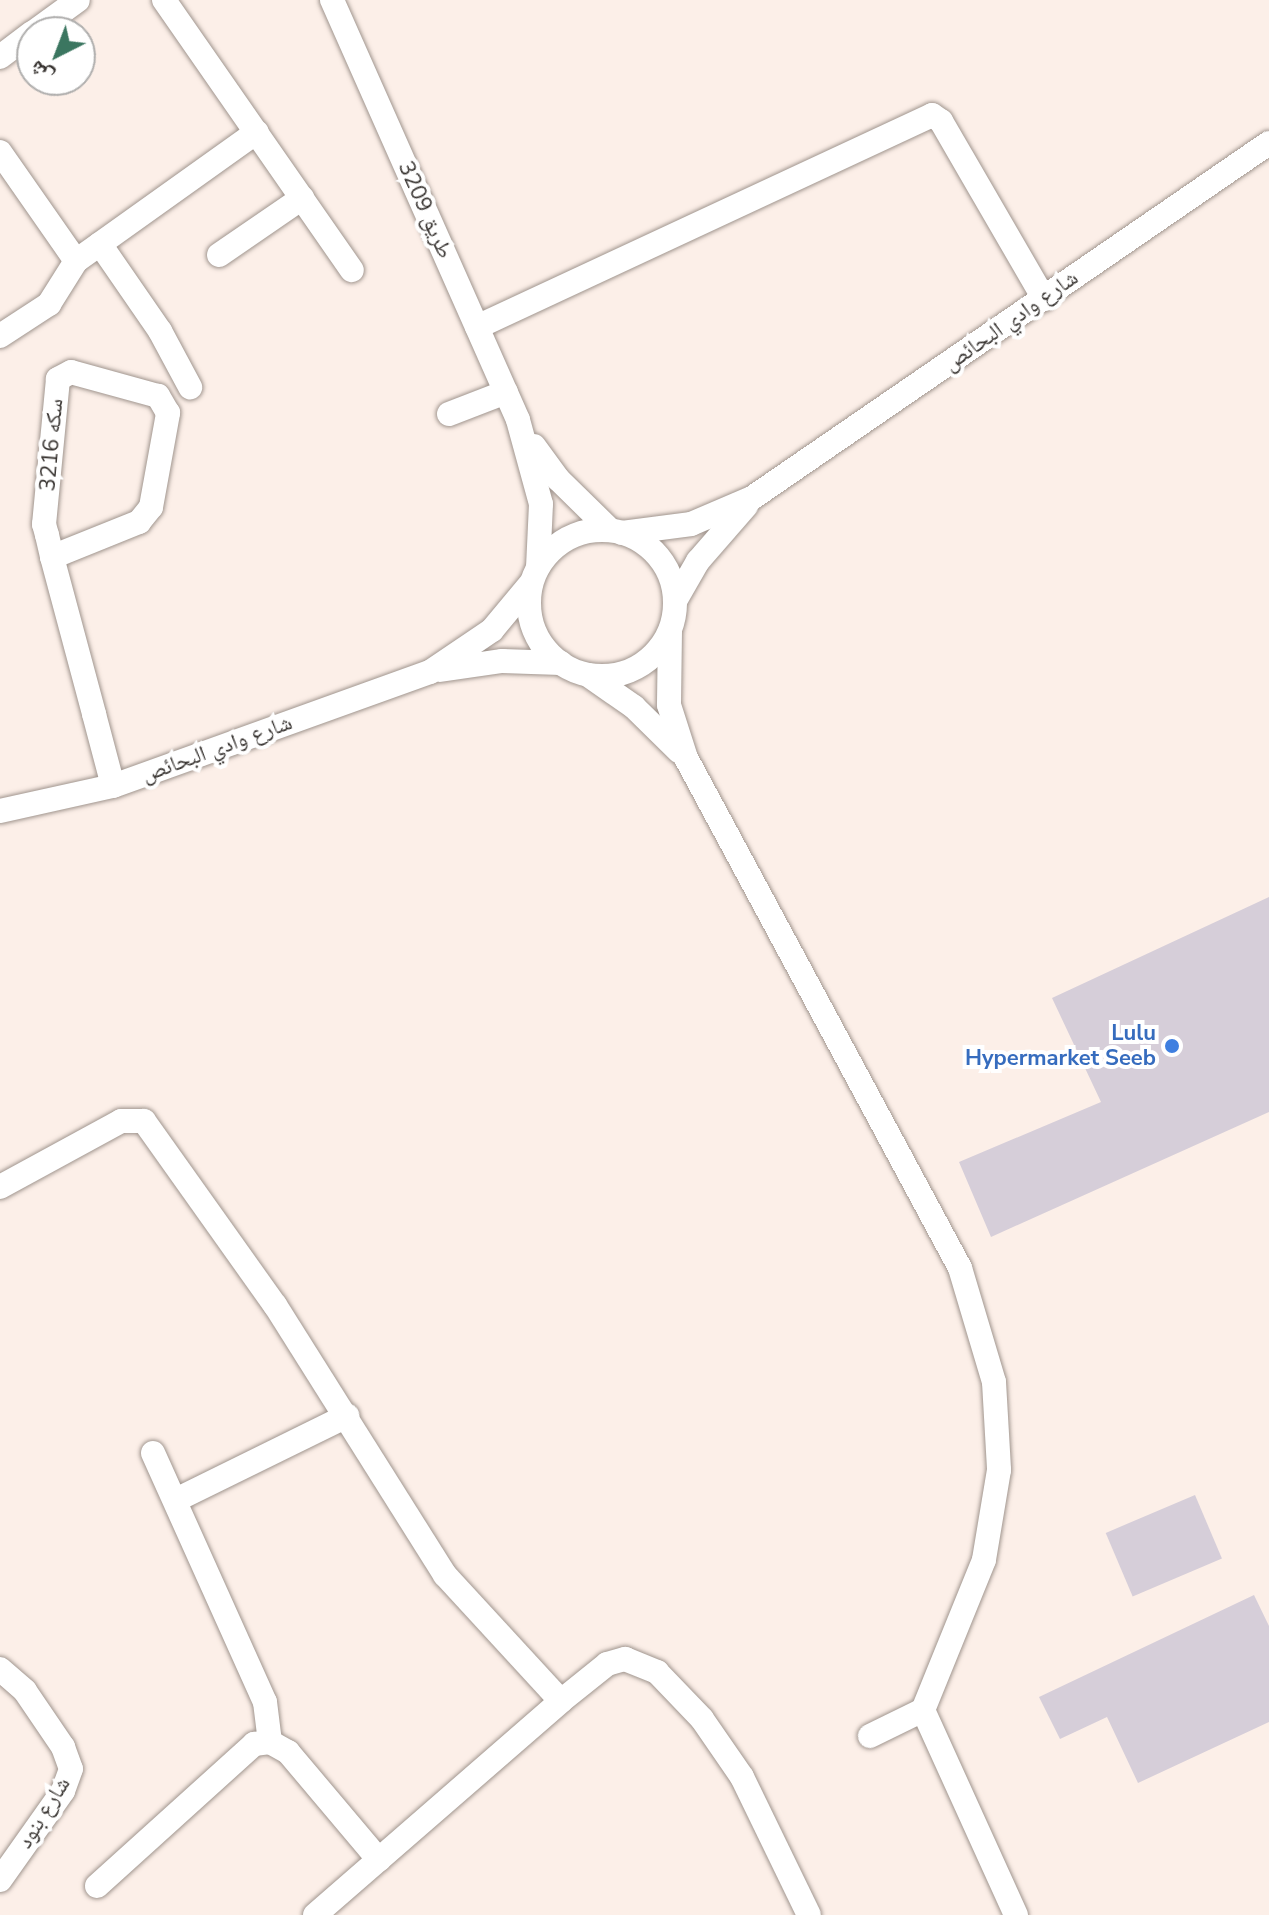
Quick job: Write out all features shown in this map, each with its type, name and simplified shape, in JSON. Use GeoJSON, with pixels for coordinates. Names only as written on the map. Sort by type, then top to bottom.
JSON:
{"type":"FeatureCollection","features":[{"type":"Feature","properties":{"kind":"street"},"geometry":{"type":"LineString","coordinates":[[56,16],[78,0]]}},
{"type":"Feature","properties":{"kind":"street"},"geometry":{"type":"LineString","coordinates":[[164,0],[352,270]]}},
{"type":"Feature","properties":{"kind":"street","name":"طريق 3209"},"geometry":{"type":"LineString","coordinates":[[332,0],[518,420]]}},
{"type":"Feature","properties":{"kind":"street"},"geometry":{"type":"LineString","coordinates":[[477,327],[932,115],[941,121],[1044,299]]}},
{"type":"Feature","properties":{"kind":"street"},"geometry":{"type":"LineString","coordinates":[[0,336],[49,304],[76,261],[257,132]]}},
{"type":"Feature","properties":{"kind":"street","name":"شارع وادي البحائص"},"geometry":{"type":"LineString","coordinates":[[752,498],[1269,143]]}},
{"type":"Feature","properties":{"kind":"street"},"geometry":{"type":"LineString","coordinates":[[0,152],[76,261]]}},
{"type":"Feature","properties":{"kind":"street"},"geometry":{"type":"LineString","coordinates":[[219,255],[302,198]]}},
{"type":"Feature","properties":{"kind":"street"},"geometry":{"type":"LineString","coordinates":[[100,244],[160,331],[190,387]]}},
{"type":"Feature","properties":{"kind":"street","name":"سكه 3216"},"geometry":{"type":"LineString","coordinates":[[52,557],[139,522],[151,507],[168,413],[158,396],[71,372],[58,379],[44,524],[52,557],[113,786]]}},
{"type":"Feature","properties":{"kind":"street"},"geometry":{"type":"LineString","coordinates":[[449,414],[506,392]]}},
{"type":"Feature","properties":{"kind":"street"},"geometry":{"type":"LineString","coordinates":[[518,420],[552,473],[616,532],[660,558],[675,601]]}},
{"type":"Feature","properties":{"kind":"street"},"geometry":{"type":"LineString","coordinates":[[518,420],[541,504],[531,619],[537,636],[561,663]]}},
{"type":"Feature","properties":{"kind":"street"},"geometry":{"type":"LineString","coordinates":[[430,672],[492,630],[568,538],[691,524],[752,498]]}},
{"type":"Feature","properties":{"kind":"street"},"geometry":{"type":"LineString","coordinates":[[752,498],[698,561],[675,601],[670,631],[669,705],[686,758],[960,1268],[994,1382],[999,1470],[984,1560],[923,1710],[870,1736]]}},
{"type":"Feature","properties":{"kind":"street"},"geometry":{"type":"LineString","coordinates":[[586,674],[603,676],[636,668],[670,631]]}},
{"type":"Feature","properties":{"kind":"street"},"geometry":{"type":"LineString","coordinates":[[430,672],[502,661],[561,663],[586,674],[634,707],[686,758]]}},
{"type":"Feature","properties":{"kind":"street","name":"شارع وادي البحائص"},"geometry":{"type":"LineString","coordinates":[[0,811],[113,786],[430,672]]}},
{"type":"Feature","properties":{"kind":"street"},"geometry":{"type":"LineString","coordinates":[[0,1187],[121,1121],[144,1121],[347,1416],[445,1575],[561,1701]]}},
{"type":"Feature","properties":{"kind":"street"},"geometry":{"type":"LineString","coordinates":[[176,1500],[347,1416]]}},
{"type":"Feature","properties":{"kind":"street"},"geometry":{"type":"LineString","coordinates":[[153,1453],[265,1702],[270,1742]]}},
{"type":"Feature","properties":{"kind":"street"},"geometry":{"type":"LineString","coordinates":[[315,1915],[561,1701],[607,1664],[625,1659],[657,1672],[702,1719],[742,1777],[809,1915]]}},
{"type":"Feature","properties":{"kind":"street","name":"شارع بنود"},"geometry":{"type":"LineString","coordinates":[[0,1669],[33,1702],[63,1747],[71,1769],[63,1791],[0,1880]]}},
{"type":"Feature","properties":{"kind":"street"},"geometry":{"type":"LineString","coordinates":[[923,1710],[1016,1915]]}},
{"type":"Feature","properties":{"kind":"street"},"geometry":{"type":"LineString","coordinates":[[97,1886],[254,1744],[270,1742],[288,1752],[379,1860]]}},
{"type":"Feature","properties":{"kind":"building","name":"Lulu Hypermarket Seeb"},"geometry":{"type":"Polygon","coordinates":[[[1269,897],[1269,1112],[991,1237],[959,1162],[1101,1102],[1052,998],[1269,897]]]}},
{"type":"Feature","properties":{"kind":"building"},"geometry":{"type":"Polygon","coordinates":[[[1195,1495],[1222,1559],[1133,1596],[1106,1533],[1195,1495]]]}},
{"type":"Feature","properties":{"kind":"building"},"geometry":{"type":"Polygon","coordinates":[[[1254,1595],[1269,1626],[1269,1722],[1138,1783],[1107,1717],[1060,1739],[1039,1697],[1254,1595]]]}},
{"type":"Feature","properties":{"kind":"place","name":"Lulu Hypermarket Seeb"},"geometry":{"type":"Point","coordinates":[1172,1046]}}]}
